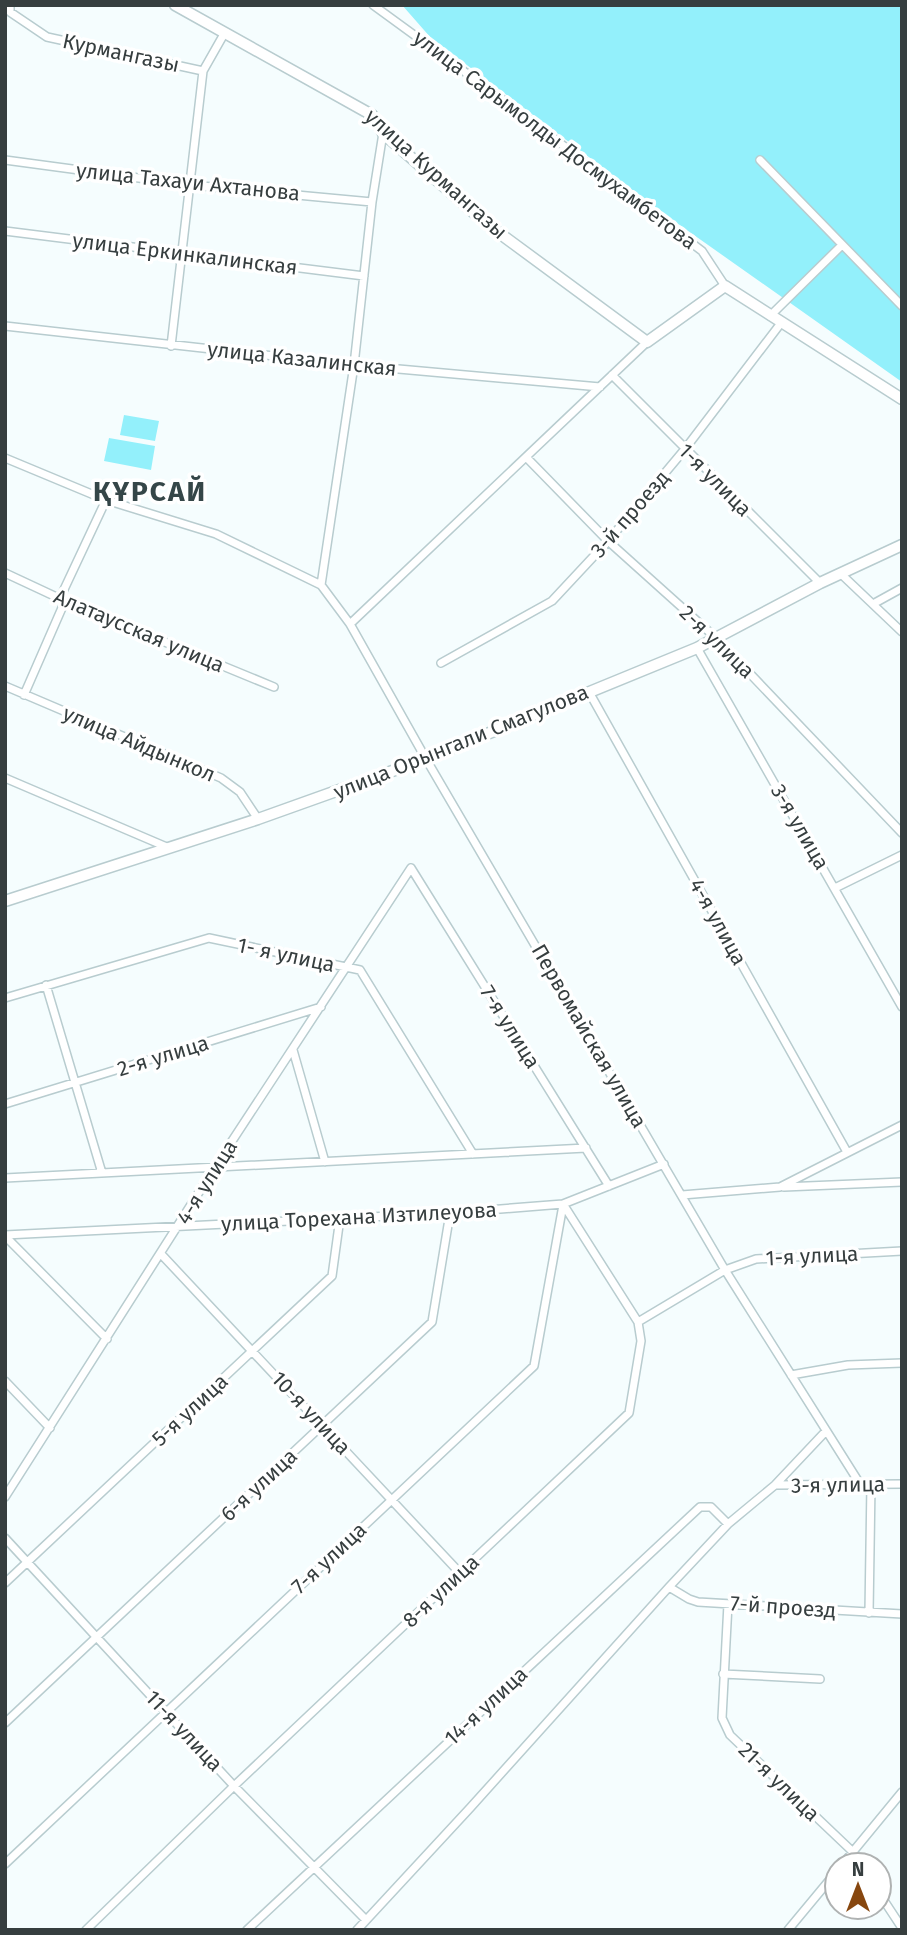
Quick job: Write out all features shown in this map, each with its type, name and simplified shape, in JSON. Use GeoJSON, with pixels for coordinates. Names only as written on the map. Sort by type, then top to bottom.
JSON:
{"type":"FeatureCollection","features":[{"type":"Feature","properties":{"kind":"main road","name":"улица Курмангазы"},"geometry":{"type":"LineString","coordinates":[[175,5],[372,115],[383,133],[487,224],[648,342]]}},
{"type":"Feature","properties":{"kind":"main road","name":"улица Сарымолды Досмухамбетова"},"geometry":{"type":"LineString","coordinates":[[725,286],[902,399]]}},
{"type":"Feature","properties":{"kind":"main road"},"geometry":{"type":"LineString","coordinates":[[648,342],[725,286]]}},
{"type":"Feature","properties":{"kind":"main road","name":"улица Орынгали Смагулова"},"geometry":{"type":"LineString","coordinates":[[5,901],[258,819],[426,759],[697,648],[820,583],[902,545]]}},
{"type":"Feature","properties":{"kind":"street","name":"Курмангазы"},"geometry":{"type":"LineString","coordinates":[[9,5],[10,12],[47,37],[203,71]]}},
{"type":"Feature","properties":{"kind":"street","name":"улица Сарымолды Досмухамбетова"},"geometry":{"type":"LineString","coordinates":[[373,5],[702,251],[725,286]]}},
{"type":"Feature","properties":{"kind":"street"},"geometry":{"type":"LineString","coordinates":[[171,346],[203,71],[223,34]]}},
{"type":"Feature","properties":{"kind":"street"},"geometry":{"type":"LineString","coordinates":[[5,458],[106,500],[216,534],[321,585],[354,365],[372,201],[383,133]]}},
{"type":"Feature","properties":{"kind":"street","name":"улица Тахауи Ахтанова"},"geometry":{"type":"LineString","coordinates":[[5,160],[191,185],[372,201]]}},
{"type":"Feature","properties":{"kind":"street"},"geometry":{"type":"LineString","coordinates":[[760,160],[902,306]]}},
{"type":"Feature","properties":{"kind":"street","name":"улица Еркинкалинская"},"geometry":{"type":"LineString","coordinates":[[5,232],[364,276]]}},
{"type":"Feature","properties":{"kind":"street"},"geometry":{"type":"LineString","coordinates":[[770,316],[842,245]]}},
{"type":"Feature","properties":{"kind":"street","name":"3-й проезд"},"geometry":{"type":"LineString","coordinates":[[440,663],[552,601],[608,541],[685,450],[781,323]]}},
{"type":"Feature","properties":{"kind":"street","name":"улица Казалинская"},"geometry":{"type":"LineString","coordinates":[[5,326],[354,365],[600,387]]}},
{"type":"Feature","properties":{"kind":"street"},"geometry":{"type":"LineString","coordinates":[[350,624],[648,342]]}},
{"type":"Feature","properties":{"kind":"street","name":"1-я улица"},"geometry":{"type":"LineString","coordinates":[[612,375],[820,583]]}},
{"type":"Feature","properties":{"kind":"street","name":"2-я улица"},"geometry":{"type":"LineString","coordinates":[[526,457],[608,541],[716,638],[902,833]]}},
{"type":"Feature","properties":{"kind":"street"},"geometry":{"type":"LineString","coordinates":[[24,695],[106,500]]}},
{"type":"Feature","properties":{"kind":"street","name":"Алатаусская улица"},"geometry":{"type":"LineString","coordinates":[[5,573],[274,687]]}},
{"type":"Feature","properties":{"kind":"street"},"geometry":{"type":"LineString","coordinates":[[840,573],[902,632]]}},
{"type":"Feature","properties":{"kind":"street","name":"Первомайская улица"},"geometry":{"type":"LineString","coordinates":[[321,585],[350,624],[725,1270],[860,1484]]}},
{"type":"Feature","properties":{"kind":"street"},"geometry":{"type":"LineString","coordinates":[[873,604],[902,588]]}},
{"type":"Feature","properties":{"kind":"street","name":"3-я улица"},"geometry":{"type":"LineString","coordinates":[[697,648],[902,1007]]}},
{"type":"Feature","properties":{"kind":"street","name":"улица Айдынкол"},"geometry":{"type":"LineString","coordinates":[[5,686],[220,778],[240,792],[258,819]]}},
{"type":"Feature","properties":{"kind":"street","name":"4-я улица"},"geometry":{"type":"LineString","coordinates":[[589,692],[846,1152]]}},
{"type":"Feature","properties":{"kind":"street"},"geometry":{"type":"LineString","coordinates":[[5,778],[169,848]]}},
{"type":"Feature","properties":{"kind":"street"},"geometry":{"type":"LineString","coordinates":[[835,888],[902,855]]}},
{"type":"Feature","properties":{"kind":"street","name":"4-я улица"},"geometry":{"type":"LineString","coordinates":[[5,1497],[215,1167],[411,868]]}},
{"type":"Feature","properties":{"kind":"street","name":"7-я улица"},"geometry":{"type":"LineString","coordinates":[[411,868],[609,1186]]}},
{"type":"Feature","properties":{"kind":"street","name":"1- я улица"},"geometry":{"type":"LineString","coordinates":[[5,998],[209,938],[360,970],[473,1154]]}},
{"type":"Feature","properties":{"kind":"street"},"geometry":{"type":"LineString","coordinates":[[46,985],[102,1173]]}},
{"type":"Feature","properties":{"kind":"street","name":"2-я улица"},"geometry":{"type":"LineString","coordinates":[[5,1104],[321,1007]]}},
{"type":"Feature","properties":{"kind":"street"},"geometry":{"type":"LineString","coordinates":[[293,1050],[325,1162]]}},
{"type":"Feature","properties":{"kind":"street"},"geometry":{"type":"LineString","coordinates":[[780,1187],[902,1125]]}},
{"type":"Feature","properties":{"kind":"street"},"geometry":{"type":"LineString","coordinates":[[5,1178],[586,1148]]}},
{"type":"Feature","properties":{"kind":"street","name":"улица Торехана Изтилеуова"},"geometry":{"type":"LineString","coordinates":[[5,1236],[450,1213],[563,1204],[664,1164]]}},
{"type":"Feature","properties":{"kind":"street"},"geometry":{"type":"LineString","coordinates":[[682,1195],[780,1187],[902,1182]]}},
{"type":"Feature","properties":{"kind":"street"},"geometry":{"type":"LineString","coordinates":[[563,1204],[638,1322]]}},
{"type":"Feature","properties":{"kind":"street","name":"7-я улица"},"geometry":{"type":"LineString","coordinates":[[5,1864],[534,1366],[563,1204]]}},
{"type":"Feature","properties":{"kind":"street","name":"6-я улица"},"geometry":{"type":"LineString","coordinates":[[5,1723],[432,1322],[450,1213]]}},
{"type":"Feature","properties":{"kind":"street","name":"5-я улица"},"geometry":{"type":"LineString","coordinates":[[5,1583],[332,1276],[340,1218]]}},
{"type":"Feature","properties":{"kind":"street"},"geometry":{"type":"LineString","coordinates":[[5,1236],[107,1339]]}},
{"type":"Feature","properties":{"kind":"street","name":"1-я улица"},"geometry":{"type":"LineString","coordinates":[[638,1322],[725,1270],[756,1259],[902,1251]]}},
{"type":"Feature","properties":{"kind":"street","name":"10-я улица"},"geometry":{"type":"LineString","coordinates":[[161,1254],[460,1573]]}},
{"type":"Feature","properties":{"kind":"street","name":"8-я улица"},"geometry":{"type":"LineString","coordinates":[[86,1930],[234,1786],[629,1413],[640,1341],[638,1322]]}},
{"type":"Feature","properties":{"kind":"street"},"geometry":{"type":"LineString","coordinates":[[791,1375],[848,1365],[902,1363]]}},
{"type":"Feature","properties":{"kind":"street"},"geometry":{"type":"LineString","coordinates":[[5,1381],[50,1428]]}},
{"type":"Feature","properties":{"kind":"street"},"geometry":{"type":"LineString","coordinates":[[357,1930],[728,1524],[775,1486],[827,1431]]}},
{"type":"Feature","properties":{"kind":"street"},"geometry":{"type":"LineString","coordinates":[[869,1613],[871,1484]]}},
{"type":"Feature","properties":{"kind":"street","name":"3-я улица"},"geometry":{"type":"LineString","coordinates":[[775,1486],[902,1484]]}},
{"type":"Feature","properties":{"kind":"street","name":"14-я улица"},"geometry":{"type":"LineString","coordinates":[[247,1930],[700,1507],[711,1507],[728,1524]]}},
{"type":"Feature","properties":{"kind":"street","name":"11-я улица"},"geometry":{"type":"LineString","coordinates":[[5,1538],[234,1786],[366,1920]]}},
{"type":"Feature","properties":{"kind":"street","name":"7-й проезд"},"geometry":{"type":"LineString","coordinates":[[669,1587],[689,1599],[728,1604],[902,1614]]}},
{"type":"Feature","properties":{"kind":"street","name":"21-я улица"},"geometry":{"type":"LineString","coordinates":[[728,1604],[722,1718],[730,1735],[852,1851]]}},
{"type":"Feature","properties":{"kind":"street"},"geometry":{"type":"LineString","coordinates":[[723,1674],[820,1679]]}},
{"type":"Feature","properties":{"kind":"street"},"geometry":{"type":"LineString","coordinates":[[854,1851],[902,1792]]}},
{"type":"Feature","properties":{"kind":"street"},"geometry":{"type":"LineString","coordinates":[[788,1930],[823,1888]]}},
{"type":"Feature","properties":{"kind":"shaded area"},"geometry":{"type":"Polygon","coordinates":[[[402,5],[902,5],[902,382],[667,216],[431,38],[402,5]]]}},
{"type":"Feature","properties":{"kind":"shaded area"},"geometry":{"type":"Polygon","coordinates":[[[124,415],[159,421],[155,441],[120,435],[124,415]]]}},
{"type":"Feature","properties":{"kind":"shaded area"},"geometry":{"type":"Polygon","coordinates":[[[109,438],[155,446],[151,470],[104,461],[109,438]]]}},
{"type":"Feature","properties":{"kind":"district","name":"ҚҰРСАЙ"},"geometry":{"type":"Point","coordinates":[150,491]}}]}
